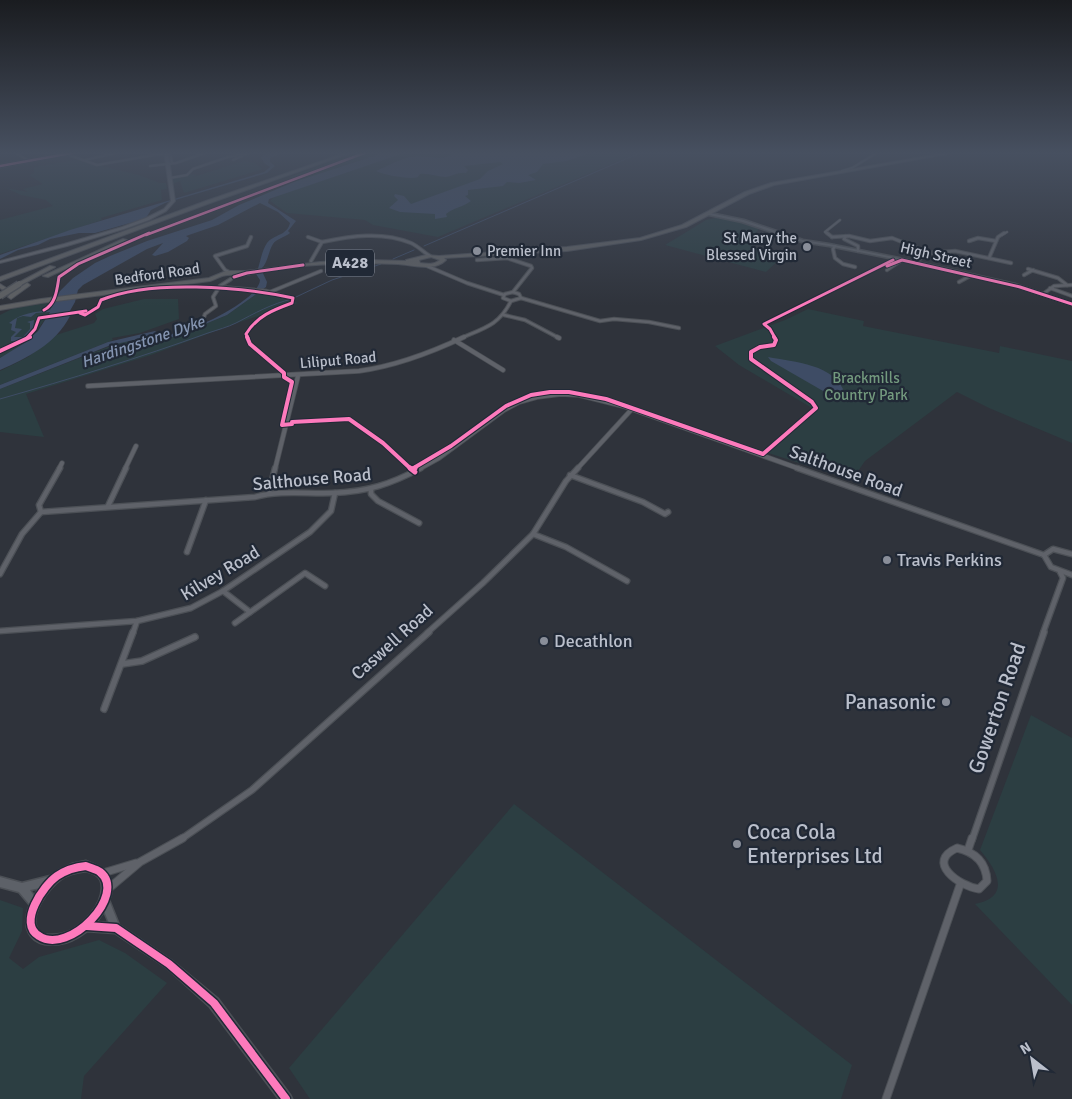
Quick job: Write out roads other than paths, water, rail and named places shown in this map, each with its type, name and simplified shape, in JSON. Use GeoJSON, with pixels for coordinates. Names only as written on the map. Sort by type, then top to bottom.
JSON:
{"type":"FeatureCollection","features":[{"type":"Feature","properties":{"kind":"highway"},"geometry":{"type":"LineString","coordinates":[[0,294],[57,265],[209,203]]}},
{"type":"Feature","properties":{"kind":"highway"},"geometry":{"type":"LineString","coordinates":[[0,279],[211,203]]}},
{"type":"Feature","properties":{"kind":"highway"},"geometry":{"type":"LineString","coordinates":[[426,266],[454,258],[567,249],[629,241],[670,231],[708,215],[729,203]]}},
{"type":"Feature","properties":{"kind":"highway"},"geometry":{"type":"LineString","coordinates":[[0,307],[21,287],[160,222]]}},
{"type":"Feature","properties":{"kind":"highway"},"geometry":{"type":"LineString","coordinates":[[419,259],[430,256],[441,261]]}},
{"type":"Feature","properties":{"kind":"highway","name":"Bedford Road"},"geometry":{"type":"LineString","coordinates":[[0,307],[210,279],[268,269],[335,263],[402,262],[419,259],[426,266]]}},
{"type":"Feature","properties":{"kind":"highway","name":"Bedford Road"},"geometry":{"type":"LineString","coordinates":[[0,286],[22,300],[41,301]]}},
{"type":"Feature","properties":{"kind":"main road"},"geometry":{"type":"LineString","coordinates":[[0,262],[86,239],[149,219],[166,211],[172,203]]}},
{"type":"Feature","properties":{"kind":"street"},"geometry":{"type":"LineString","coordinates":[[716,211],[720,216]]}},
{"type":"Feature","properties":{"kind":"street","name":"High Street"},"geometry":{"type":"LineString","coordinates":[[708,215],[743,221],[802,241],[901,259],[977,278],[1020,286],[1072,304]]}},
{"type":"Feature","properties":{"kind":"street"},"geometry":{"type":"LineString","coordinates":[[840,220],[825,232],[832,237],[870,241],[892,238],[930,253]]}},
{"type":"Feature","properties":{"kind":"street"},"geometry":{"type":"LineString","coordinates":[[989,258],[998,236],[1007,232]]}},
{"type":"Feature","properties":{"kind":"street"},"geometry":{"type":"LineString","coordinates":[[308,237],[322,242],[348,236],[381,236],[410,242],[419,259]]}},
{"type":"Feature","properties":{"kind":"street"},"geometry":{"type":"LineString","coordinates":[[179,324],[182,327],[203,320],[204,314],[216,306],[213,298],[226,276],[215,256],[247,246],[251,237]]}},
{"type":"Feature","properties":{"kind":"street"},"geometry":{"type":"LineString","coordinates":[[830,245],[832,237]]}},
{"type":"Feature","properties":{"kind":"street"},"geometry":{"type":"LineString","coordinates":[[845,238],[858,246],[858,251]]}},
{"type":"Feature","properties":{"kind":"street"},"geometry":{"type":"LineString","coordinates":[[969,241],[978,238],[996,241]]}},
{"type":"Feature","properties":{"kind":"street"},"geometry":{"type":"LineString","coordinates":[[311,261],[322,242]]}},
{"type":"Feature","properties":{"kind":"street"},"geometry":{"type":"LineString","coordinates":[[835,246],[833,248],[836,259],[843,264],[854,267]]}},
{"type":"Feature","properties":{"kind":"street"},"geometry":{"type":"LineString","coordinates":[[914,262],[930,253],[955,251],[1011,263]]}},
{"type":"Feature","properties":{"kind":"street"},"geometry":{"type":"LineString","coordinates":[[477,260],[507,258],[531,266],[532,268],[517,285],[514,292]]}},
{"type":"Feature","properties":{"kind":"street"},"geometry":{"type":"LineString","coordinates":[[887,270],[901,259]]}},
{"type":"Feature","properties":{"kind":"street"},"geometry":{"type":"LineString","coordinates":[[440,272],[438,267],[441,261]]}},
{"type":"Feature","properties":{"kind":"street"},"geometry":{"type":"LineString","coordinates":[[426,266],[481,289],[504,295],[514,292],[519,294],[521,298]]}},
{"type":"Feature","properties":{"kind":"street"},"geometry":{"type":"LineString","coordinates":[[1028,269],[1058,278],[1067,285]]}},
{"type":"Feature","properties":{"kind":"street"},"geometry":{"type":"LineString","coordinates":[[1024,275],[1032,270]]}},
{"type":"Feature","properties":{"kind":"street"},"geometry":{"type":"LineString","coordinates":[[270,292],[321,271]]}},
{"type":"Feature","properties":{"kind":"street"},"geometry":{"type":"LineString","coordinates":[[963,282],[970,276]]}},
{"type":"Feature","properties":{"kind":"street"},"geometry":{"type":"LineString","coordinates":[[1043,294],[1050,288],[1072,285]]}},
{"type":"Feature","properties":{"kind":"street"},"geometry":{"type":"LineString","coordinates":[[220,287],[266,291],[283,296]]}},
{"type":"Feature","properties":{"kind":"street"},"geometry":{"type":"LineString","coordinates":[[1050,288],[1072,296]]}},
{"type":"Feature","properties":{"kind":"street"},"geometry":{"type":"LineString","coordinates":[[504,295],[504,299],[511,301],[521,298],[600,321],[614,319],[649,322],[679,328]]}},
{"type":"Feature","properties":{"kind":"street"},"geometry":{"type":"LineString","coordinates":[[511,301],[504,315],[525,320],[559,338]]}},
{"type":"Feature","properties":{"kind":"street","name":"Liliput Road"},"geometry":{"type":"LineString","coordinates":[[88,386],[284,375],[298,376],[312,373],[385,367],[404,361],[494,323],[504,315]]}},
{"type":"Feature","properties":{"kind":"street"},"geometry":{"type":"LineString","coordinates":[[454,340],[503,370]]}},
{"type":"Feature","properties":{"kind":"street"},"geometry":{"type":"LineString","coordinates":[[269,493],[298,376]]}},
{"type":"Feature","properties":{"kind":"street","name":"Salthouse Road"},"geometry":{"type":"LineString","coordinates":[[40,512],[255,497],[269,493],[335,493],[371,489],[392,483],[423,467],[465,440],[496,415],[526,400],[550,395],[579,395],[603,400],[1044,554]]}},
{"type":"Feature","properties":{"kind":"street","name":"Caswell Road"},"geometry":{"type":"LineString","coordinates":[[108,889],[140,862],[185,837],[252,790],[483,583],[533,534],[570,476],[631,410]]}},
{"type":"Feature","properties":{"kind":"street"},"geometry":{"type":"LineString","coordinates":[[108,506],[136,446]]}},
{"type":"Feature","properties":{"kind":"street"},"geometry":{"type":"LineString","coordinates":[[0,574],[16,543],[40,512],[38,506],[62,463]]}},
{"type":"Feature","properties":{"kind":"street"},"geometry":{"type":"LineString","coordinates":[[570,476],[643,502],[665,514],[668,512]]}},
{"type":"Feature","properties":{"kind":"street"},"geometry":{"type":"LineString","coordinates":[[371,489],[371,494],[378,501],[419,524]]}},
{"type":"Feature","properties":{"kind":"street","name":"Kilvey Road"},"geometry":{"type":"LineString","coordinates":[[0,631],[137,620],[168,616],[191,608],[223,591],[310,532],[331,511],[335,493]]}},
{"type":"Feature","properties":{"kind":"street"},"geometry":{"type":"LineString","coordinates":[[187,552],[206,500]]}},
{"type":"Feature","properties":{"kind":"street"},"geometry":{"type":"LineString","coordinates":[[533,534],[566,547],[627,581]]}},
{"type":"Feature","properties":{"kind":"street"},"geometry":{"type":"LineString","coordinates":[[1072,554],[1052,549],[1044,554],[1049,565],[1062,575],[1072,575]]}},
{"type":"Feature","properties":{"kind":"street"},"geometry":{"type":"LineString","coordinates":[[235,623],[305,573],[325,586]]}},
{"type":"Feature","properties":{"kind":"street","name":"Gowerton Road"},"geometry":{"type":"LineString","coordinates":[[968,850],[1062,575]]}},
{"type":"Feature","properties":{"kind":"street"},"geometry":{"type":"LineString","coordinates":[[223,591],[250,612]]}},
{"type":"Feature","properties":{"kind":"street"},"geometry":{"type":"LineString","coordinates":[[104,709],[137,620]]}},
{"type":"Feature","properties":{"kind":"street"},"geometry":{"type":"LineString","coordinates":[[122,664],[142,661],[195,637]]}},
{"type":"Feature","properties":{"kind":"street"},"geometry":{"type":"LineString","coordinates":[[950,849],[968,850],[981,860],[985,867],[987,881],[980,889],[971,889],[960,885],[950,876],[944,860],[950,849]]}},
{"type":"Feature","properties":{"kind":"street","name":"Caswell Road"},"geometry":{"type":"LineString","coordinates":[[103,873],[140,862]]}},
{"type":"Feature","properties":{"kind":"street"},"geometry":{"type":"LineString","coordinates":[[81,866],[96,868],[103,873],[107,880],[108,889],[105,902],[98,915],[74,935],[60,940],[41,938],[36,934],[31,925],[34,903],[52,880],[64,872],[81,866]]}},
{"type":"Feature","properties":{"kind":"street"},"geometry":{"type":"LineString","coordinates":[[0,882],[22,888],[52,880]]}},
{"type":"Feature","properties":{"kind":"street"},"geometry":{"type":"LineString","coordinates":[[886,1099],[960,885]]}},
{"type":"Feature","properties":{"kind":"street"},"geometry":{"type":"LineString","coordinates":[[22,888],[34,903]]}},
{"type":"Feature","properties":{"kind":"street"},"geometry":{"type":"LineString","coordinates":[[105,902],[116,928]]}},
{"type":"Feature","properties":{"kind":"street"},"geometry":{"type":"LineString","coordinates":[[87,926],[116,928],[169,964],[214,1003],[286,1099]]}},
{"type":"Feature","properties":{"kind":"water"},"geometry":{"type":"Polygon","coordinates":[[[164,203],[151,210],[146,218],[95,233],[79,233],[50,239],[38,245],[18,250],[0,259],[0,255],[70,230],[164,203]]]}},
{"type":"Feature","properties":{"kind":"water"},"geometry":{"type":"Polygon","coordinates":[[[259,203],[218,225],[186,236],[189,238],[187,241],[168,252],[155,256],[152,255],[163,243],[147,249],[83,285],[78,290],[75,302],[67,316],[70,316],[57,335],[40,349],[0,370],[0,358],[26,342],[11,341],[11,337],[16,332],[11,330],[12,324],[9,323],[18,317],[23,315],[50,310],[60,291],[73,278],[95,263],[110,256],[147,241],[212,220],[239,205],[259,203]],[[50,312],[36,313],[31,317],[23,316],[17,318],[15,328],[22,329],[14,337],[23,337],[30,329],[30,323],[27,322],[34,320],[33,329],[23,338],[28,340],[38,331],[50,312]]]}},
{"type":"Feature","properties":{"kind":"water"},"geometry":{"type":"Polygon","coordinates":[[[261,203],[268,203],[296,221],[288,231],[290,233],[273,244],[261,269],[267,282],[266,287],[227,315],[174,337],[139,339],[111,345],[0,389],[0,385],[108,342],[155,331],[164,335],[180,332],[227,312],[250,296],[257,288],[260,280],[256,274],[263,250],[270,240],[286,230],[290,223],[278,212],[261,203]]]}},
{"type":"Feature","properties":{"kind":"water"},"geometry":{"type":"Polygon","coordinates":[[[394,203],[468,203],[446,214],[447,217],[435,219],[435,214],[400,212],[389,208],[394,203]]]}},
{"type":"Feature","properties":{"kind":"water"},"geometry":{"type":"Polygon","coordinates":[[[768,357],[801,363],[824,370],[840,384],[845,394],[841,400],[834,401],[830,395],[771,361],[768,357]]]}},
{"type":"Feature","properties":{"kind":"waterway","name":"Hardingstone Dyke"},"geometry":{"type":"LineString","coordinates":[[424,246],[523,203]]}},
{"type":"Feature","properties":{"kind":"waterway","name":"Hardingstone Dyke"},"geometry":{"type":"LineString","coordinates":[[393,259],[414,250]]}},
{"type":"Feature","properties":{"kind":"waterway","name":"Hardingstone Dyke"},"geometry":{"type":"LineString","coordinates":[[296,297],[332,280],[381,264]]}},
{"type":"Feature","properties":{"kind":"waterway","name":"Hardingstone Dyke"},"geometry":{"type":"LineString","coordinates":[[0,399],[104,368],[230,326],[270,306],[292,299]]}},
{"type":"Feature","properties":{"kind":"place","name":"St Mary the Blessed Virgin"},"geometry":{"type":"Point","coordinates":[807,247]}},
{"type":"Feature","properties":{"kind":"place","name":"Premier Inn"},"geometry":{"type":"Point","coordinates":[477,251]}},
{"type":"Feature","properties":{"kind":"place","name":"Travis Perkins"},"geometry":{"type":"Point","coordinates":[887,560]}},
{"type":"Feature","properties":{"kind":"place","name":"Decathlon"},"geometry":{"type":"Point","coordinates":[544,641]}},
{"type":"Feature","properties":{"kind":"place","name":"Panasonic"},"geometry":{"type":"Point","coordinates":[946,702]}},
{"type":"Feature","properties":{"kind":"place","name":"Coca Cola Enterprises Ltd"},"geometry":{"type":"Point","coordinates":[737,844]}},
{"type":"Feature","properties":{"kind":"park label","name":"Brackmills Country Park"},"geometry":{"type":"Point","coordinates":[866,386]}}]}
